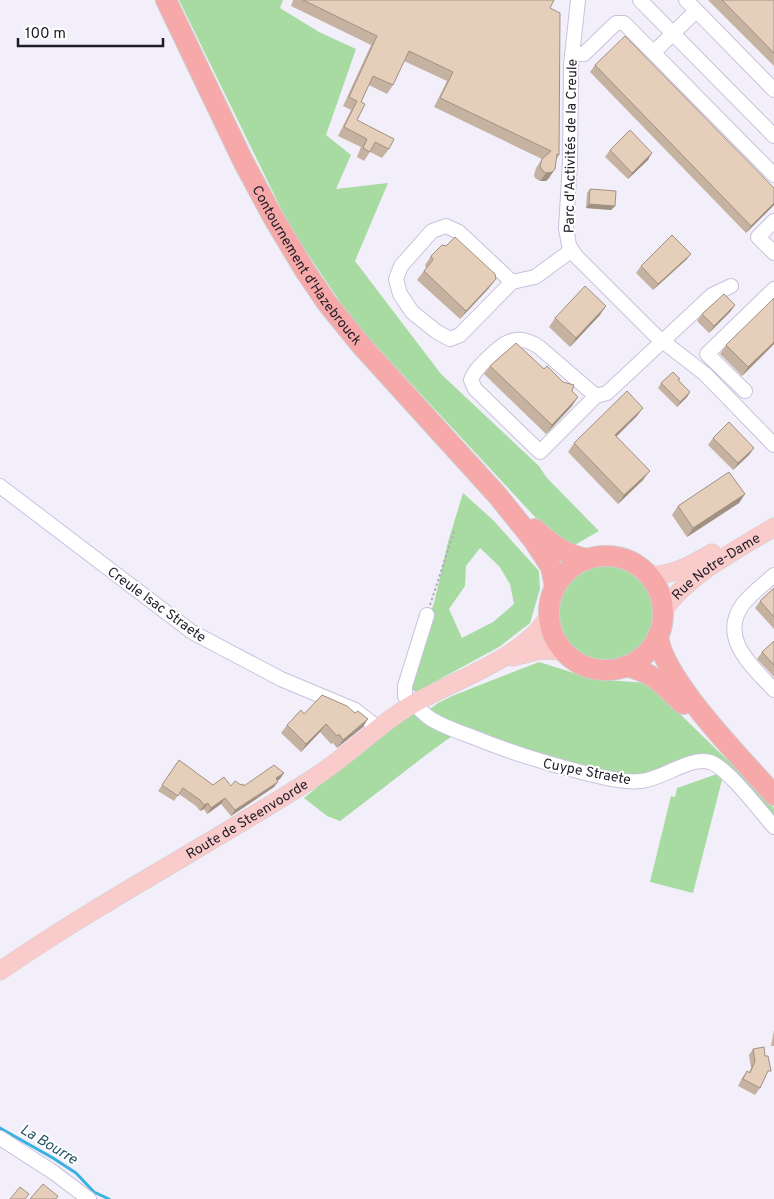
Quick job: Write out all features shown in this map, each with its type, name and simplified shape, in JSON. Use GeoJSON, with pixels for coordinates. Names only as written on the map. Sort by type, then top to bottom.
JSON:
{"type":"FeatureCollection","features":[{"type":"Feature","properties":{"kind":"highway","name":"Contournement d'Hazebrouck"},"geometry":{"type":"LineString","coordinates":[[166,0],[252,178],[312,282],[375,362],[498,496],[548,561],[555,587]]}},
{"type":"Feature","properties":{"kind":"highway","name":"Contournement d'Hazebrouck"},"geometry":{"type":"LineString","coordinates":[[498,496],[554,547],[569,554],[588,558]]}},
{"type":"Feature","properties":{"kind":"highway"},"geometry":{"type":"LineString","coordinates":[[606,556],[624,559],[635,564],[650,576],[660,595],[663,611],[658,636],[646,653],[634,662],[610,670],[580,664],[564,652],[552,632],[549,604],[555,587],[568,569],[588,558],[606,556]]}},
{"type":"Feature","properties":{"kind":"highway"},"geometry":{"type":"LineString","coordinates":[[658,636],[662,654],[691,699],[774,795]]}},
{"type":"Feature","properties":{"kind":"highway"},"geometry":{"type":"LineString","coordinates":[[625,666],[642,670],[658,679],[737,754]]}},
{"type":"Feature","properties":{"kind":"main road","name":"Rue Notre-Dame"},"geometry":{"type":"LineString","coordinates":[[650,576],[669,574],[688,567],[774,515]]}},
{"type":"Feature","properties":{"kind":"main road","name":"Rue Notre-Dame"},"geometry":{"type":"LineString","coordinates":[[663,611],[674,596],[690,581],[774,526]]}},
{"type":"Feature","properties":{"kind":"main road","name":"Route de Steenvoorde"},"geometry":{"type":"LineString","coordinates":[[0,971],[62,930],[321,774],[378,728],[412,704],[491,663],[531,638],[549,616]]}},
{"type":"Feature","properties":{"kind":"main road","name":"Route de Steenvoorde"},"geometry":{"type":"LineString","coordinates":[[491,663],[534,651],[551,650],[564,652]]}},
{"type":"Feature","properties":{"kind":"street","name":"Parc d'Activités de la Creule"},"geometry":{"type":"LineString","coordinates":[[578,0],[572,54],[570,171],[566,228],[572,250],[661,341],[705,374],[774,444]]}},
{"type":"Feature","properties":{"kind":"street"},"geometry":{"type":"LineString","coordinates":[[686,0],[774,90]]}},
{"type":"Feature","properties":{"kind":"street"},"geometry":{"type":"LineString","coordinates":[[646,2],[673,34],[774,136]]}},
{"type":"Feature","properties":{"kind":"street"},"geometry":{"type":"LineString","coordinates":[[654,52],[696,11]]}},
{"type":"Feature","properties":{"kind":"street"},"geometry":{"type":"LineString","coordinates":[[572,54],[584,54],[614,26],[622,22],[654,52],[774,175]]}},
{"type":"Feature","properties":{"kind":"street"},"geometry":{"type":"LineString","coordinates":[[774,221],[758,237],[774,253]]}},
{"type":"Feature","properties":{"kind":"street"},"geometry":{"type":"LineString","coordinates":[[512,282],[459,232],[446,226],[432,231],[401,266],[396,279],[400,294],[412,312],[437,332],[450,339],[460,335],[512,282],[535,277],[572,250]]}},
{"type":"Feature","properties":{"kind":"street"},"geometry":{"type":"LineString","coordinates":[[596,396],[544,351],[526,340],[510,341],[500,346],[477,369],[472,380],[474,389],[540,452],[596,396],[607,393],[712,295],[731,286]]}},
{"type":"Feature","properties":{"kind":"street"},"geometry":{"type":"LineString","coordinates":[[745,392],[707,354],[774,289]]}},
{"type":"Feature","properties":{"kind":"street","name":"Creule Isac Straete"},"geometry":{"type":"LineString","coordinates":[[0,486],[192,632],[287,682],[356,710],[378,728]]}},
{"type":"Feature","properties":{"kind":"street"},"geometry":{"type":"LineString","coordinates":[[774,575],[742,606],[736,618],[734,631],[742,653],[774,690]]}},
{"type":"Feature","properties":{"kind":"street"},"geometry":{"type":"LineString","coordinates":[[412,704],[405,696],[405,686],[427,615]]}},
{"type":"Feature","properties":{"kind":"street","name":"Cuype Straete"},"geometry":{"type":"LineString","coordinates":[[412,704],[439,723],[506,751],[538,762],[611,778],[641,781],[655,778],[695,762],[710,762],[719,767],[730,778],[774,827]]}},
{"type":"Feature","properties":{"kind":"street"},"geometry":{"type":"LineString","coordinates":[[0,1138],[53,1172],[89,1199]]}},
{"type":"Feature","properties":{"kind":"path"},"geometry":{"type":"LineString","coordinates":[[427,615],[455,529]]}},
{"type":"Feature","properties":{"kind":"green space"},"geometry":{"type":"Polygon","coordinates":[[[179,0],[283,0],[280,8],[319,32],[356,49],[326,135],[351,155],[336,189],[388,183],[355,261],[441,374],[539,466],[547,478],[599,531],[573,546],[560,538],[535,517],[353,321],[291,229],[179,0]]]}},
{"type":"Feature","properties":{"kind":"green space"},"geometry":{"type":"Polygon","coordinates":[[[463,493],[493,520],[539,571],[540,589],[530,623],[499,647],[416,692],[411,689],[419,645],[434,603],[448,542],[463,493]],[[480,548],[466,566],[465,586],[449,609],[462,638],[493,622],[514,604],[510,584],[499,566],[480,548]]]}},
{"type":"Feature","properties":{"kind":"green space"},"geometry":{"type":"Polygon","coordinates":[[[606,563],[616,564],[634,571],[648,585],[655,603],[655,623],[648,641],[634,655],[616,662],[606,663],[596,662],[578,655],[564,641],[557,623],[556,613],[557,603],[564,585],[578,571],[596,564],[606,563]]]}},
{"type":"Feature","properties":{"kind":"green space"},"geometry":{"type":"Polygon","coordinates":[[[539,662],[593,679],[648,683],[751,783],[774,808],[774,822],[729,770],[689,757],[644,774],[626,775],[603,771],[531,756],[436,715],[430,709],[452,696],[539,662]]]}},
{"type":"Feature","properties":{"kind":"green space"},"geometry":{"type":"Polygon","coordinates":[[[414,712],[455,734],[340,821],[327,816],[304,798],[381,735],[414,712]]]}},
{"type":"Feature","properties":{"kind":"green space"},"geometry":{"type":"Polygon","coordinates":[[[717,774],[723,776],[693,893],[650,882],[671,796],[675,797],[677,788],[717,774]]]}},
{"type":"Feature","properties":{"kind":"building"},"geometry":{"type":"Polygon","coordinates":[[[303,0],[554,0],[550,8],[560,13],[559,155],[557,154],[555,169],[552,172],[546,173],[540,166],[542,159],[551,151],[440,98],[453,72],[409,51],[393,85],[373,76],[361,102],[365,104],[357,120],[394,139],[389,149],[375,142],[370,152],[363,148],[367,139],[344,127],[357,101],[349,97],[377,36],[303,0]]]}},
{"type":"Feature","properties":{"kind":"building"},"geometry":{"type":"Polygon","coordinates":[[[722,0],[774,0],[774,53],[722,0]]]}},
{"type":"Feature","properties":{"kind":"building"},"geometry":{"type":"Polygon","coordinates":[[[625,36],[774,188],[774,203],[751,226],[595,65],[625,36]]]}},
{"type":"Feature","properties":{"kind":"building"},"geometry":{"type":"Polygon","coordinates":[[[630,130],[652,153],[632,173],[610,150],[630,130]]]}},
{"type":"Feature","properties":{"kind":"building"},"geometry":{"type":"Polygon","coordinates":[[[590,189],[616,191],[615,206],[589,204],[590,189]]]}},
{"type":"Feature","properties":{"kind":"building"},"geometry":{"type":"Polygon","coordinates":[[[672,235],[691,254],[658,284],[641,266],[672,235]]]}},
{"type":"Feature","properties":{"kind":"building"},"geometry":{"type":"Polygon","coordinates":[[[455,237],[495,274],[496,279],[466,311],[424,271],[433,260],[431,256],[442,245],[446,246],[455,237]]]}},
{"type":"Feature","properties":{"kind":"building"},"geometry":{"type":"Polygon","coordinates":[[[585,286],[606,306],[576,338],[555,318],[585,286]]]}},
{"type":"Feature","properties":{"kind":"building"},"geometry":{"type":"Polygon","coordinates":[[[724,294],[735,305],[714,326],[702,314],[724,294]]]}},
{"type":"Feature","properties":{"kind":"building"},"geometry":{"type":"Polygon","coordinates":[[[774,298],[774,342],[748,367],[726,345],[774,298]]]}},
{"type":"Feature","properties":{"kind":"building"},"geometry":{"type":"Polygon","coordinates":[[[516,343],[544,369],[547,366],[563,382],[574,385],[572,391],[578,397],[552,425],[490,366],[516,343]]]}},
{"type":"Feature","properties":{"kind":"building"},"geometry":{"type":"Polygon","coordinates":[[[673,372],[690,392],[680,402],[661,383],[673,372]]]}},
{"type":"Feature","properties":{"kind":"building"},"geometry":{"type":"Polygon","coordinates":[[[627,391],[643,408],[615,435],[650,471],[624,495],[574,443],[627,391]]]}},
{"type":"Feature","properties":{"kind":"building"},"geometry":{"type":"Polygon","coordinates":[[[729,422],[754,448],[738,463],[713,438],[729,422]]]}},
{"type":"Feature","properties":{"kind":"building"},"geometry":{"type":"Polygon","coordinates":[[[729,472],[745,494],[693,528],[678,506],[729,472]]]}},
{"type":"Feature","properties":{"kind":"building"},"geometry":{"type":"Polygon","coordinates":[[[774,588],[774,617],[760,601],[774,588]]]}},
{"type":"Feature","properties":{"kind":"building"},"geometry":{"type":"Polygon","coordinates":[[[774,641],[774,665],[762,652],[774,641]]]}},
{"type":"Feature","properties":{"kind":"building"},"geometry":{"type":"Polygon","coordinates":[[[322,695],[347,706],[355,713],[358,711],[368,719],[343,740],[339,734],[337,736],[326,724],[306,744],[287,725],[301,710],[304,714],[322,695]]]}},
{"type":"Feature","properties":{"kind":"building"},"geometry":{"type":"Polygon","coordinates":[[[179,760],[213,785],[224,777],[231,786],[235,781],[244,786],[274,765],[284,773],[276,778],[278,782],[235,810],[225,798],[211,808],[208,803],[204,805],[183,788],[178,796],[162,785],[179,760]]]}},
{"type":"Feature","properties":{"kind":"building"},"geometry":{"type":"Polygon","coordinates":[[[764,1047],[765,1056],[768,1056],[771,1071],[768,1071],[760,1088],[743,1079],[747,1071],[750,1073],[755,1061],[753,1049],[764,1047]]]}},
{"type":"Feature","properties":{"kind":"building"},"geometry":{"type":"Polygon","coordinates":[[[43,1184],[58,1196],[56,1199],[30,1199],[43,1184]]]}},
{"type":"Feature","properties":{"kind":"building"},"geometry":{"type":"Polygon","coordinates":[[[20,1187],[29,1194],[25,1199],[10,1199],[20,1187]]]}},
{"type":"Feature","properties":{"kind":"waterway","name":"La Bourre"},"geometry":{"type":"LineString","coordinates":[[0,1128],[53,1158],[76,1173],[94,1192],[109,1199]]}}]}
